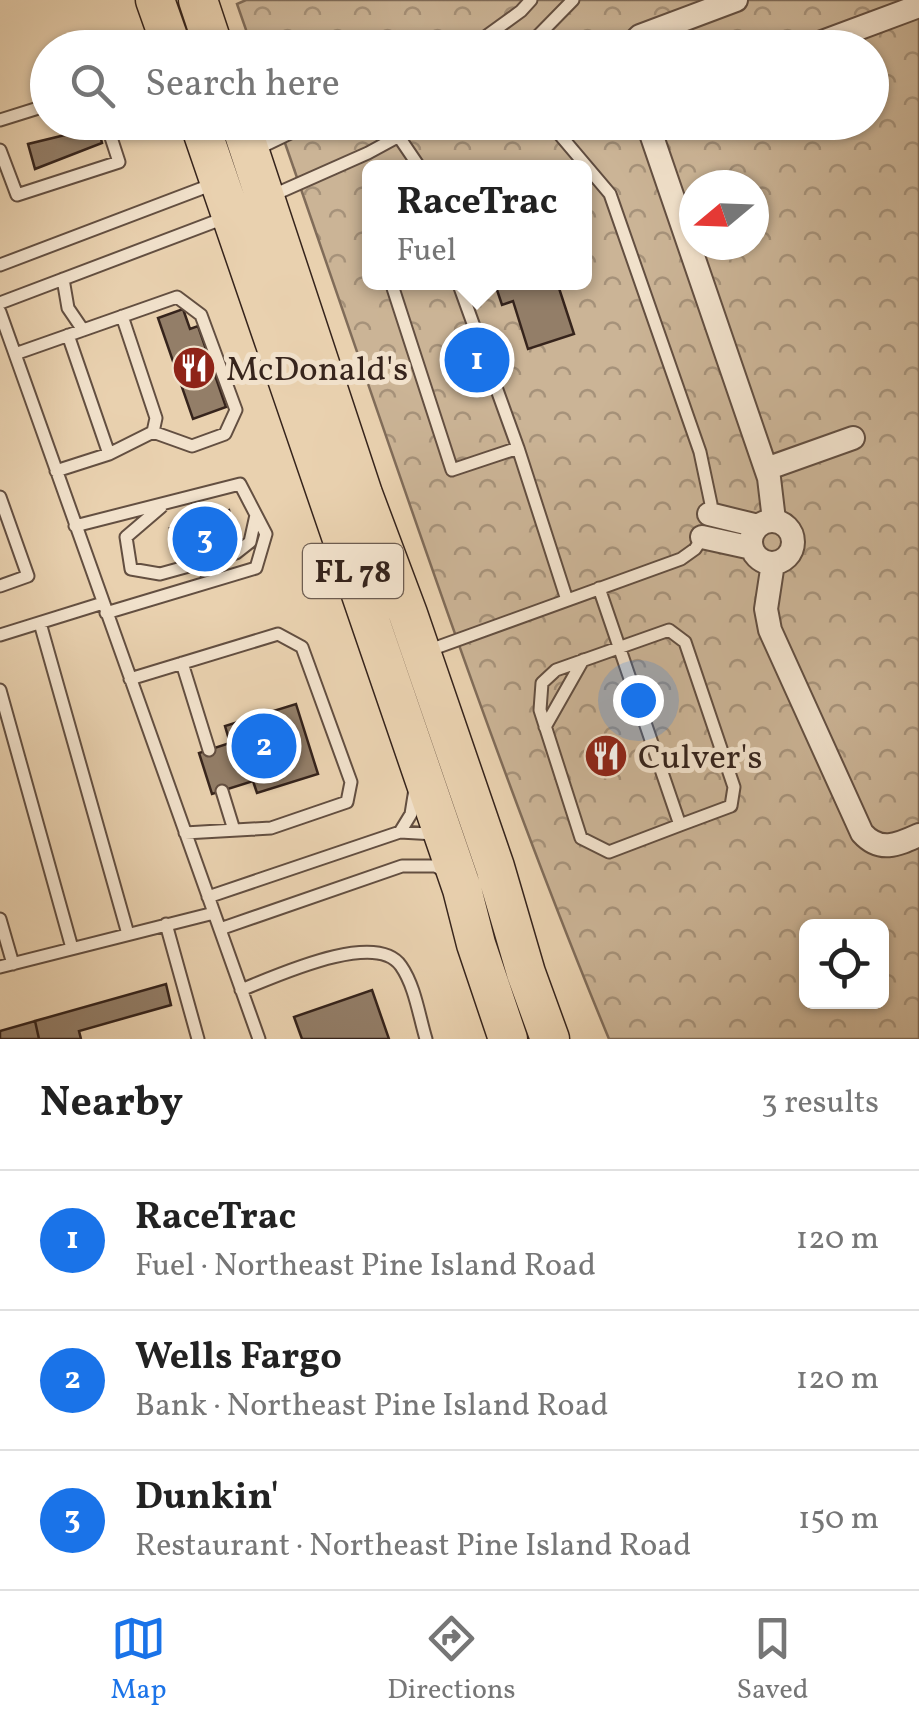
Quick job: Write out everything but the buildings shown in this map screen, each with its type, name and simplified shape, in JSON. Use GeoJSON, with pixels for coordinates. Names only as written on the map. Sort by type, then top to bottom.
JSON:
{"type":"FeatureCollection","features":[{"type":"Feature","properties":{"kind":"main road"},"geometry":{"type":"LineString","coordinates":[[155,0],[166,30]]}},
{"type":"Feature","properties":{"kind":"main road"},"geometry":{"type":"LineString","coordinates":[[198,0],[208,30]]}},
{"type":"Feature","properties":{"kind":"main road","name":"FL 78"},"geometry":{"type":"LineString","coordinates":[[213,140],[266,199],[495,867],[547,1039]]}},
{"type":"Feature","properties":{"kind":"main road","name":"FL 78"},"geometry":{"type":"LineString","coordinates":[[235,168],[508,1039]]}},
{"type":"Feature","properties":{"kind":"main road"},"geometry":{"type":"LineString","coordinates":[[444,835],[459,840],[472,851],[485,876],[527,1005],[547,1039]]}},
{"type":"Feature","properties":{"kind":"street"},"geometry":{"type":"LineString","coordinates":[[656,30],[736,0]]}},
{"type":"Feature","properties":{"kind":"street"},"geometry":{"type":"LineString","coordinates":[[854,30],[919,6]]}},
{"type":"Feature","properties":{"kind":"street"},"geometry":{"type":"LineString","coordinates":[[653,140],[766,469],[773,498],[761,531],[760,559],[773,563],[786,558],[794,546],[791,531],[780,522],[761,531],[702,538]]}},
{"type":"Feature","properties":{"kind":"street"},"geometry":{"type":"LineString","coordinates":[[766,469],[853,438]]}},
{"type":"Feature","properties":{"kind":"street"},"geometry":{"type":"LineString","coordinates":[[709,514],[761,531]]}},
{"type":"Feature","properties":{"kind":"street"},"geometry":{"type":"LineString","coordinates":[[773,563],[766,609],[770,630],[862,833],[869,842],[895,847],[919,835]]}},
{"type":"Feature","properties":{"kind":"lane"},"geometry":{"type":"LineString","coordinates":[[498,30],[531,0]]}},
{"type":"Feature","properties":{"kind":"lane"},"geometry":{"type":"LineString","coordinates":[[544,30],[573,0]]}},
{"type":"Feature","properties":{"kind":"lane"},"geometry":{"type":"LineString","coordinates":[[0,120],[30,111]]}},
{"type":"Feature","properties":{"kind":"lane"},"geometry":{"type":"LineString","coordinates":[[0,150],[16,195],[119,162],[112,140]]}},
{"type":"Feature","properties":{"kind":"lane"},"geometry":{"type":"LineString","coordinates":[[0,304],[63,279],[282,140]]}},
{"type":"Feature","properties":{"kind":"lane"},"geometry":{"type":"LineString","coordinates":[[266,199],[392,140]]}},
{"type":"Feature","properties":{"kind":"lane"},"geometry":{"type":"LineString","coordinates":[[565,140],[581,160]]}},
{"type":"Feature","properties":{"kind":"lane"},"geometry":{"type":"LineString","coordinates":[[0,265],[235,168]]}},
{"type":"Feature","properties":{"kind":"lane"},"geometry":{"type":"LineString","coordinates":[[422,652],[680,559],[702,538],[711,504],[700,452],[610,194],[592,173]]}},
{"type":"Feature","properties":{"kind":"lane"},"geometry":{"type":"LineString","coordinates":[[63,279],[68,308],[83,330]]}},
{"type":"Feature","properties":{"kind":"lane"},"geometry":{"type":"LineString","coordinates":[[394,290],[452,470],[518,448]]}},
{"type":"Feature","properties":{"kind":"lane"},"geometry":{"type":"LineString","coordinates":[[461,290],[567,600]]}},
{"type":"Feature","properties":{"kind":"lane"},"geometry":{"type":"LineString","coordinates":[[14,354],[177,298],[201,315],[236,410],[225,434],[192,446],[154,432],[110,454],[56,471]]}},
{"type":"Feature","properties":{"kind":"lane"},"geometry":{"type":"LineString","coordinates":[[0,312],[259,1039]]}},
{"type":"Feature","properties":{"kind":"lane"},"geometry":{"type":"LineString","coordinates":[[122,316],[156,418],[154,432]]}},
{"type":"Feature","properties":{"kind":"lane"},"geometry":{"type":"LineString","coordinates":[[68,335],[110,454]]}},
{"type":"Feature","properties":{"kind":"lane"},"geometry":{"type":"LineString","coordinates":[[0,635],[256,568],[266,534],[240,484],[76,526]]}},
{"type":"Feature","properties":{"kind":"lane"},"geometry":{"type":"LineString","coordinates":[[0,497],[3,516],[28,576],[0,586]]}},
{"type":"Feature","properties":{"kind":"lane"},"geometry":{"type":"LineString","coordinates":[[164,504],[126,537],[131,570],[160,574],[236,553],[250,542],[256,514]]}},
{"type":"Feature","properties":{"kind":"lane"},"geometry":{"type":"LineString","coordinates":[[599,588],[680,825]]}},
{"type":"Feature","properties":{"kind":"lane"},"geometry":{"type":"LineString","coordinates":[[40,623],[128,934]]}},
{"type":"Feature","properties":{"kind":"lane"},"geometry":{"type":"LineString","coordinates":[[669,630],[685,642],[734,786],[731,806],[608,852],[581,838],[540,710],[542,683],[556,670],[583,660],[669,630]]}},
{"type":"Feature","properties":{"kind":"lane"},"geometry":{"type":"LineString","coordinates":[[130,679],[278,634],[302,647],[351,782],[347,802],[271,828],[185,833]]}},
{"type":"Feature","properties":{"kind":"lane"},"geometry":{"type":"LineString","coordinates":[[545,727],[583,660]]}},
{"type":"Feature","properties":{"kind":"lane"},"geometry":{"type":"LineString","coordinates":[[182,663],[210,750]]}},
{"type":"Feature","properties":{"kind":"lane"},"geometry":{"type":"LineString","coordinates":[[0,690],[72,948]]}},
{"type":"Feature","properties":{"kind":"lane"},"geometry":{"type":"LineString","coordinates":[[400,832],[411,814],[415,790],[410,734]]}},
{"type":"Feature","properties":{"kind":"lane"},"geometry":{"type":"LineString","coordinates":[[222,791],[234,830]]}},
{"type":"Feature","properties":{"kind":"lane"},"geometry":{"type":"LineString","coordinates":[[208,896],[400,832],[444,835]]}},
{"type":"Feature","properties":{"kind":"lane"},"geometry":{"type":"LineString","coordinates":[[220,929],[402,866],[435,866],[459,880]]}},
{"type":"Feature","properties":{"kind":"lane"},"geometry":{"type":"LineString","coordinates":[[0,919],[6,965],[214,912]]}},
{"type":"Feature","properties":{"kind":"lane"},"geometry":{"type":"LineString","coordinates":[[166,924],[198,1039]]}},
{"type":"Feature","properties":{"kind":"lane"},"geometry":{"type":"LineString","coordinates":[[242,990],[315,962],[364,951],[384,954],[400,963],[426,1039]]}},
{"type":"Feature","properties":{"kind":"green space"},"geometry":{"type":"Polygon","coordinates":[[[246,0],[919,0],[919,1039],[609,1039],[478,698],[284,140],[889,140],[889,30],[246,30],[237,4],[246,0]]]}},
{"type":"Feature","properties":{"kind":"place","name":"RaceTrac"},"geometry":{"type":"Point","coordinates":[477,360]}},
{"type":"Feature","properties":{"kind":"place","name":"McDonald's"},"geometry":{"type":"Point","coordinates":[194,368]}},
{"type":"Feature","properties":{"kind":"place","name":"Dunkin'"},"geometry":{"type":"Point","coordinates":[205,539]}},
{"type":"Feature","properties":{"kind":"place","name":"Wells Fargo"},"geometry":{"type":"Point","coordinates":[264,746]}},
{"type":"Feature","properties":{"kind":"place","name":"Culver's"},"geometry":{"type":"Point","coordinates":[606,756]}}]}
